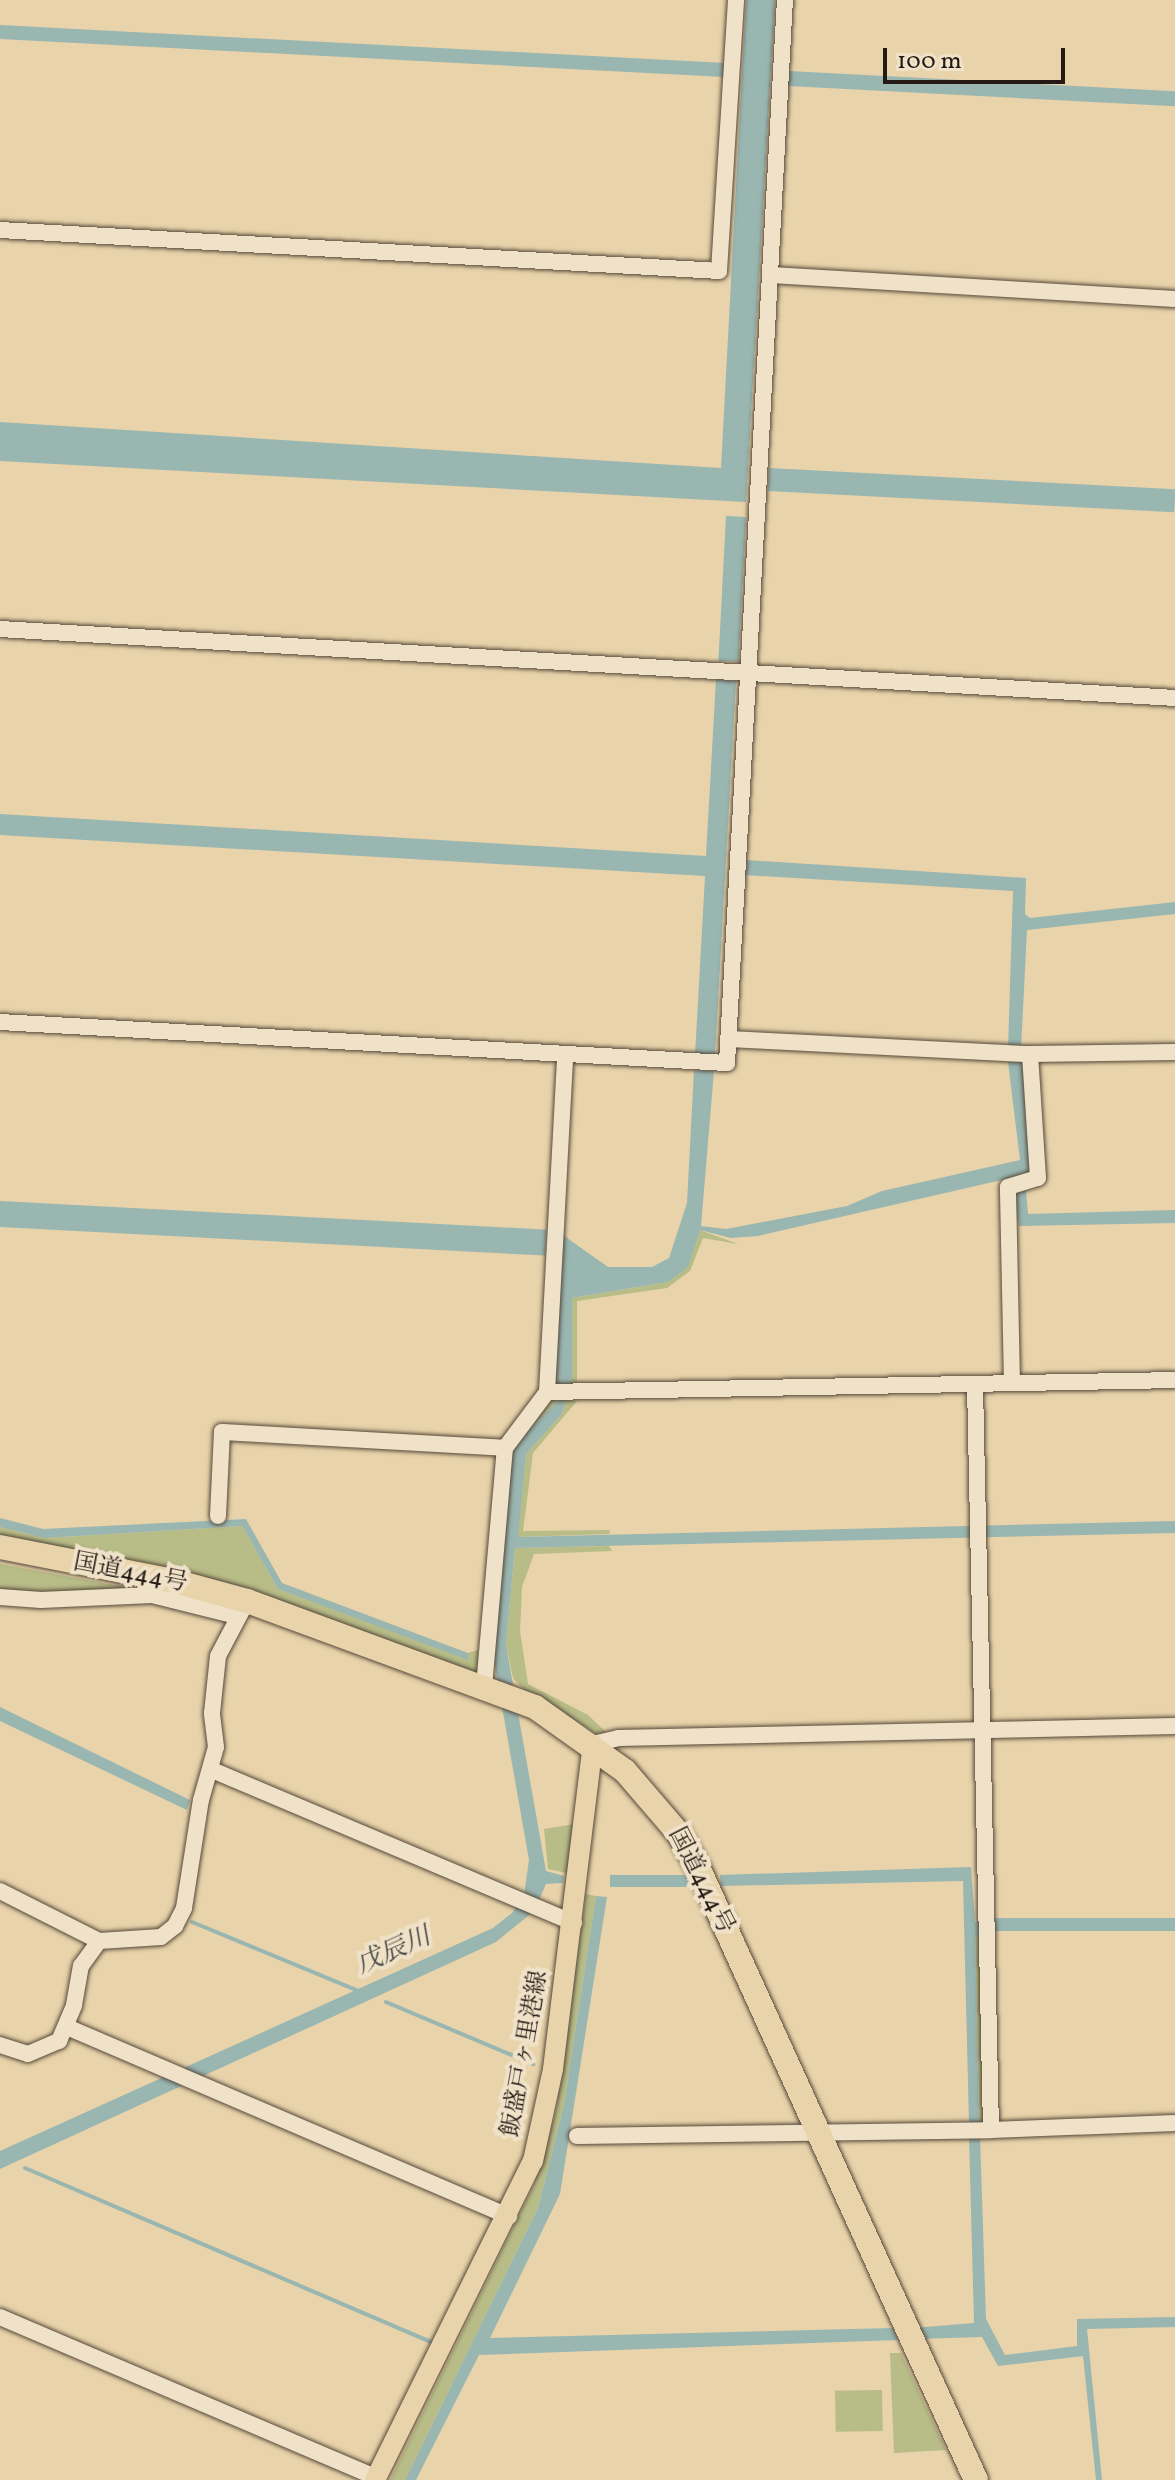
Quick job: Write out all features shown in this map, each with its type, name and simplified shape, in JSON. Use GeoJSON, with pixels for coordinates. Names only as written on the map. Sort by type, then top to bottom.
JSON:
{"type":"FeatureCollection","features":[{"type":"Feature","properties":{"kind":"highway","name":"国道444号"},"geometry":{"type":"LineString","coordinates":[[0,1547],[150,1576],[484,1687],[535,1707],[593,1744],[654,1802],[685,1845],[976,2480]]}},
{"type":"Feature","properties":{"kind":"main road","name":"飯盛戸ヶ里港線"},"geometry":{"type":"LineString","coordinates":[[375,2478],[509,2216],[542,2126],[574,1923],[593,1744]]}},
{"type":"Feature","properties":{"kind":"street"},"geometry":{"type":"LineString","coordinates":[[0,230],[719,271],[736,0]]}},
{"type":"Feature","properties":{"kind":"street"},"geometry":{"type":"LineString","coordinates":[[0,1022],[727,1063],[785,0]]}},
{"type":"Feature","properties":{"kind":"street"},"geometry":{"type":"LineString","coordinates":[[771,275],[1175,299]]}},
{"type":"Feature","properties":{"kind":"street"},"geometry":{"type":"LineString","coordinates":[[0,629],[1175,698]]}},
{"type":"Feature","properties":{"kind":"street"},"geometry":{"type":"LineString","coordinates":[[729,1039],[1030,1054],[1175,1052]]}},
{"type":"Feature","properties":{"kind":"street"},"geometry":{"type":"LineString","coordinates":[[1012,1383],[1008,1187],[1038,1178],[1030,1054]]}},
{"type":"Feature","properties":{"kind":"street"},"geometry":{"type":"LineString","coordinates":[[484,1687],[505,1448],[547,1392],[565,1055]]}},
{"type":"Feature","properties":{"kind":"street"},"geometry":{"type":"LineString","coordinates":[[547,1392],[1175,1380]]}},
{"type":"Feature","properties":{"kind":"street"},"geometry":{"type":"LineString","coordinates":[[975,1386],[991,2130]]}},
{"type":"Feature","properties":{"kind":"street"},"geometry":{"type":"LineString","coordinates":[[218,1516],[222,1432],[505,1448]]}},
{"type":"Feature","properties":{"kind":"street"},"geometry":{"type":"LineString","coordinates":[[0,1597],[41,1600],[152,1595],[241,1608],[218,1656],[212,1770],[201,1800],[184,1908],[175,1926],[161,1937],[99,1941],[0,1891]]}},
{"type":"Feature","properties":{"kind":"street"},"geometry":{"type":"LineString","coordinates":[[593,1744],[618,1738],[1175,1726]]}},
{"type":"Feature","properties":{"kind":"street"},"geometry":{"type":"LineString","coordinates":[[212,1770],[574,1923]]}},
{"type":"Feature","properties":{"kind":"street"},"geometry":{"type":"LineString","coordinates":[[0,2045],[28,2054],[47,2050],[67,2027],[81,1966],[99,1941]]}},
{"type":"Feature","properties":{"kind":"street"},"geometry":{"type":"LineString","coordinates":[[67,2027],[509,2216]]}},
{"type":"Feature","properties":{"kind":"street"},"geometry":{"type":"LineString","coordinates":[[577,2136],[818,2134],[1175,2123]]}},
{"type":"Feature","properties":{"kind":"street"},"geometry":{"type":"LineString","coordinates":[[0,2317],[375,2478]]}},
{"type":"Feature","properties":{"kind":"green space"},"geometry":{"type":"Polygon","coordinates":[[[700,1230],[738,1244],[703,1238],[690,1271],[667,1288],[577,1301],[577,1385],[551,1388],[558,1232],[572,1385],[572,1298],[668,1282],[700,1230]]]}},
{"type":"Feature","properties":{"kind":"green space"},"geometry":{"type":"Polygon","coordinates":[[[555,1397],[577,1401],[533,1453],[523,1531],[610,1530],[609,1534],[517,1537],[526,1454],[562,1414],[564,1400],[559,1400],[512,1447],[491,1644],[501,1681],[488,1645],[510,1445],[555,1397]]]}},
{"type":"Feature","properties":{"kind":"green space"},"geometry":{"type":"Polygon","coordinates":[[[242,1526],[278,1589],[468,1659],[468,1653],[478,1650],[479,1676],[0,1539],[0,1527],[45,1538],[242,1526]]]}},
{"type":"Feature","properties":{"kind":"green space"},"geometry":{"type":"Polygon","coordinates":[[[609,1546],[612,1551],[534,1554],[522,1587],[520,1631],[528,1684],[588,1715],[607,1733],[599,1735],[521,1687],[513,1678],[506,1645],[515,1548],[609,1546]]]}},
{"type":"Feature","properties":{"kind":"green space"},"geometry":{"type":"Polygon","coordinates":[[[0,1564],[146,1591],[0,1591],[0,1564]]]}},
{"type":"Feature","properties":{"kind":"green space"},"geometry":{"type":"Polygon","coordinates":[[[575,1824],[572,1874],[548,1869],[544,1829],[575,1824]]]}},
{"type":"Feature","properties":{"kind":"green space"},"geometry":{"type":"Polygon","coordinates":[[[586,1894],[596,1896],[564,2105],[538,2208],[405,2480],[390,2480],[534,2185],[556,2111],[586,1894]]]}},
{"type":"Feature","properties":{"kind":"green space"},"geometry":{"type":"Polygon","coordinates":[[[975,1935],[982,1935],[985,2122],[979,2124],[975,1935]]]}},
{"type":"Feature","properties":{"kind":"green space"},"geometry":{"type":"Polygon","coordinates":[[[890,2353],[901,2353],[946,2450],[894,2453],[890,2353]]]}},
{"type":"Feature","properties":{"kind":"green space"},"geometry":{"type":"Polygon","coordinates":[[[882,2390],[883,2431],[836,2432],[835,2391],[882,2390]]]}},
{"type":"Feature","properties":{"kind":"water"},"geometry":{"type":"Polygon","coordinates":[[[746,0],[775,0],[746,502],[0,461],[0,422],[721,468],[746,0]]]}},
{"type":"Feature","properties":{"kind":"water"},"geometry":{"type":"Polygon","coordinates":[[[0,25],[725,63],[724,77],[0,39],[0,25]]]}},
{"type":"Feature","properties":{"kind":"water"},"geometry":{"type":"Polygon","coordinates":[[[789,71],[1175,91],[1175,106],[788,86],[789,71]]]}},
{"type":"Feature","properties":{"kind":"water"},"geometry":{"type":"Polygon","coordinates":[[[769,468],[1175,489],[1174,512],[768,491],[769,468]]]}},
{"type":"Feature","properties":{"kind":"water"},"geometry":{"type":"Polygon","coordinates":[[[726,516],[746,517],[738,662],[718,661],[726,516]]]}},
{"type":"Feature","properties":{"kind":"water"},"geometry":{"type":"Polygon","coordinates":[[[716,679],[736,681],[715,1056],[695,1055],[705,876],[0,835],[0,814],[706,856],[716,679]]]}},
{"type":"Feature","properties":{"kind":"water"},"geometry":{"type":"Polygon","coordinates":[[[745,860],[1026,878],[1025,914],[1030,918],[1175,902],[1175,914],[1027,930],[1021,1049],[1008,1049],[1013,891],[744,875],[745,860]]]}},
{"type":"Feature","properties":{"kind":"water"},"geometry":{"type":"Polygon","coordinates":[[[1008,1062],[1022,1062],[1032,1164],[1028,1174],[758,1236],[731,1238],[700,1230],[688,1267],[668,1282],[572,1298],[572,1386],[559,1386],[554,1377],[560,1233],[608,1267],[652,1267],[669,1258],[687,1203],[694,1070],[714,1071],[701,1226],[726,1229],[847,1206],[882,1191],[1020,1160],[1008,1062]]]}},
{"type":"Feature","properties":{"kind":"water"},"geometry":{"type":"Polygon","coordinates":[[[1026,1190],[1028,1214],[1175,1210],[1175,1223],[1019,1226],[1013,1193],[1026,1190]]]}},
{"type":"Feature","properties":{"kind":"water"},"geometry":{"type":"Polygon","coordinates":[[[0,1201],[546,1230],[545,1256],[0,1227],[0,1201]]]}},
{"type":"Feature","properties":{"kind":"water"},"geometry":{"type":"Polygon","coordinates":[[[559,1400],[565,1400],[562,1414],[526,1454],[518,1537],[1175,1521],[1175,1533],[515,1548],[506,1645],[546,1871],[564,1876],[563,1883],[546,1884],[534,1911],[496,1942],[0,2169],[0,2151],[493,1928],[512,1913],[524,1895],[529,1860],[491,1644],[512,1447],[559,1400]]]}},
{"type":"Feature","properties":{"kind":"water"},"geometry":{"type":"Polygon","coordinates":[[[0,1518],[43,1529],[246,1519],[282,1583],[468,1653],[468,1660],[278,1589],[242,1526],[45,1538],[0,1527],[0,1518]]]}},
{"type":"Feature","properties":{"kind":"water"},"geometry":{"type":"Polygon","coordinates":[[[0,1707],[190,1800],[187,1810],[0,1721],[0,1707]]]}},
{"type":"Feature","properties":{"kind":"water"},"geometry":{"type":"Polygon","coordinates":[[[971,1867],[975,1922],[982,1922],[982,1935],[975,1936],[979,2124],[969,2124],[963,1881],[721,1886],[720,1875],[971,1867]]]}},
{"type":"Feature","properties":{"kind":"water"},"geometry":{"type":"Polygon","coordinates":[[[610,1875],[690,1875],[690,1887],[610,1887],[610,1875]]]}},
{"type":"Feature","properties":{"kind":"water"},"geometry":{"type":"Polygon","coordinates":[[[596,1896],[607,1897],[560,2194],[490,2338],[893,2328],[898,2340],[479,2355],[416,2480],[405,2480],[538,2208],[564,2105],[596,1896]]]}},
{"type":"Feature","properties":{"kind":"water"},"geometry":{"type":"Polygon","coordinates":[[[995,1918],[1175,1918],[1175,1931],[995,1931],[995,1918]]]}},
{"type":"Feature","properties":{"kind":"water"},"geometry":{"type":"Polygon","coordinates":[[[969,2136],[980,2136],[986,2319],[1005,2355],[1077,2346],[1077,2319],[1175,2317],[1175,2327],[1087,2329],[1102,2480],[1096,2480],[1083,2356],[998,2366],[982,2337],[918,2339],[913,2328],[974,2323],[969,2136]]]}},
{"type":"Feature","properties":{"kind":"waterway","name":"戊辰川"},"geometry":{"type":"LineString","coordinates":[[192,1922],[356,1990]]}},
{"type":"Feature","properties":{"kind":"waterway"},"geometry":{"type":"LineString","coordinates":[[386,2002],[533,2064]]}},
{"type":"Feature","properties":{"kind":"waterway"},"geometry":{"type":"LineString","coordinates":[[25,2168],[431,2342]]}}]}
